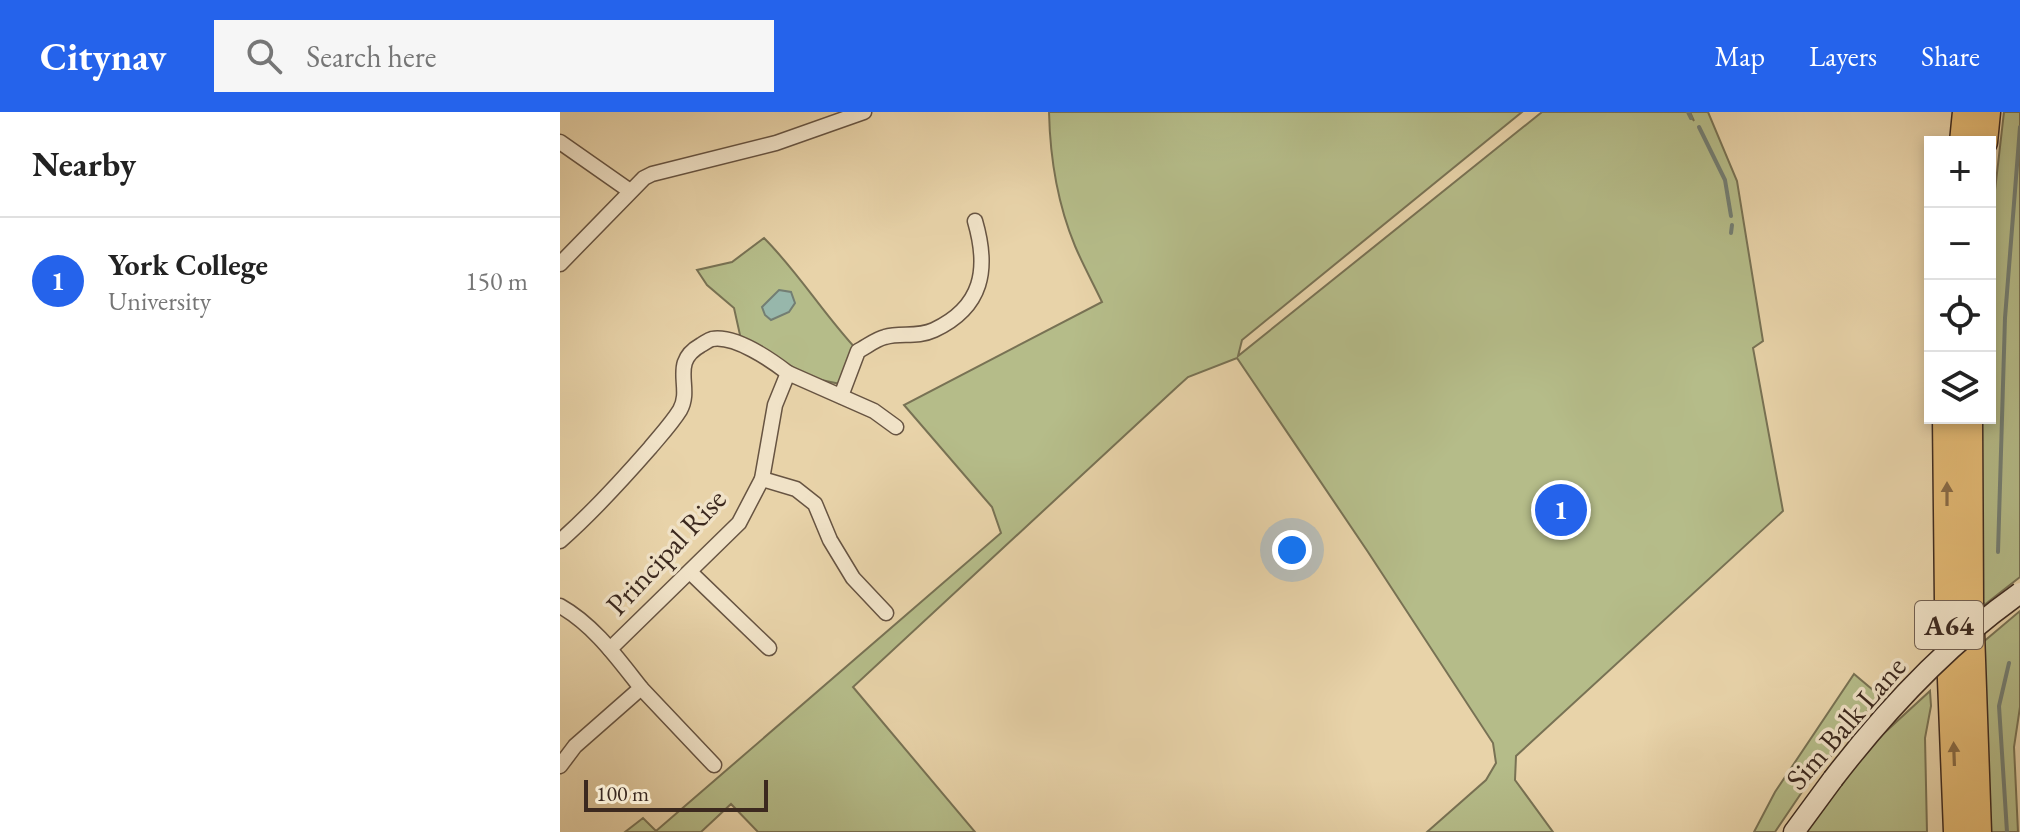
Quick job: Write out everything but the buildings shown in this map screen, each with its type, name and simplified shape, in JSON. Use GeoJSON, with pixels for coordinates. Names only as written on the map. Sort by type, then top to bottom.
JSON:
{"type":"FeatureCollection","features":[{"type":"Feature","properties":{"kind":"highway"},"geometry":{"type":"LineString","coordinates":[[1964,136],[1966,112]]}},
{"type":"Feature","properties":{"kind":"highway"},"geometry":{"type":"LineString","coordinates":[[1985,136],[1987,112]]}},
{"type":"Feature","properties":{"kind":"highway","name":"A64"},"geometry":{"type":"LineString","coordinates":[[1946,424],[1948,603],[1957,832]]}},
{"type":"Feature","properties":{"kind":"highway","name":"A64"},"geometry":{"type":"LineString","coordinates":[[1969,424],[1970,603],[1978,832]]}},
{"type":"Feature","properties":{"kind":"street"},"geometry":{"type":"LineString","coordinates":[[560,264],[630,191],[652,174],[776,143],[864,112]]}},
{"type":"Feature","properties":{"kind":"street"},"geometry":{"type":"LineString","coordinates":[[560,142],[630,191]]}},
{"type":"Feature","properties":{"kind":"street"},"geometry":{"type":"LineString","coordinates":[[841,396],[858,351],[886,336],[908,337],[933,330],[971,302],[980,283],[983,265],[975,221]]}},
{"type":"Feature","properties":{"kind":"street"},"geometry":{"type":"LineString","coordinates":[[560,541],[624,477],[682,407],[684,363],[694,349],[712,339],[742,344],[771,359],[788,373],[874,411],[896,427]]}},
{"type":"Feature","properties":{"kind":"street","name":"Principal Rise"},"geometry":{"type":"LineString","coordinates":[[610,649],[739,523],[762,479],[775,405],[788,373]]}},
{"type":"Feature","properties":{"kind":"street"},"geometry":{"type":"LineString","coordinates":[[762,479],[796,489],[815,504],[830,540],[853,578],[886,613]]}},
{"type":"Feature","properties":{"kind":"street"},"geometry":{"type":"LineString","coordinates":[[690,572],[769,648]]}},
{"type":"Feature","properties":{"kind":"street","name":"Sim Balk Lane"},"geometry":{"type":"LineString","coordinates":[[1794,832],[1858,746],[1906,695],[1961,642],[2020,593]]}},
{"type":"Feature","properties":{"kind":"street","name":"Principal Rise"},"geometry":{"type":"LineString","coordinates":[[560,606],[578,617],[610,649],[641,688],[714,765]]}},
{"type":"Feature","properties":{"kind":"street"},"geometry":{"type":"LineString","coordinates":[[560,766],[575,746],[641,688]]}},
{"type":"Feature","properties":{"kind":"green space"},"geometry":{"type":"Polygon","coordinates":[[[1049,112],[1522,112],[1242,340],[1238,356],[1542,112],[1688,112],[1694,121],[1690,112],[1708,112],[1737,181],[1763,341],[1753,348],[1783,511],[1516,756],[1515,780],[1553,832],[1427,832],[1486,780],[1496,763],[1493,743],[1237,358],[1188,377],[853,687],[975,832],[758,832],[731,804],[701,832],[625,832],[643,818],[656,831],[1001,533],[992,507],[904,405],[1102,302],[1075,246],[1064,214],[1053,163],[1049,112]]]}},
{"type":"Feature","properties":{"kind":"green space"},"geometry":{"type":"Polygon","coordinates":[[[2004,112],[2020,112],[2020,577],[1983,606],[1981,424],[1996,424],[1996,182],[2004,112]]]}},
{"type":"Feature","properties":{"kind":"green space"},"geometry":{"type":"Polygon","coordinates":[[[764,238],[858,351],[845,385],[788,373],[742,344],[734,308],[707,285],[697,270],[732,262],[764,238]]]}},
{"type":"Feature","properties":{"kind":"green space"},"geometry":{"type":"Polygon","coordinates":[[[2020,611],[2020,707],[2014,747],[2018,832],[1990,832],[1982,643],[2020,611]]]}},
{"type":"Feature","properties":{"kind":"green space"},"geometry":{"type":"Polygon","coordinates":[[[1854,674],[1880,696],[1804,789],[1775,832],[1754,832],[1775,792],[1854,674]]]}},
{"type":"Feature","properties":{"kind":"green space"},"geometry":{"type":"Polygon","coordinates":[[[1930,691],[1931,706],[1925,738],[1927,832],[1806,832],[1870,746],[1930,691]]]}},
{"type":"Feature","properties":{"kind":"shaded area"},"geometry":{"type":"Polygon","coordinates":[[[779,290],[791,292],[795,303],[789,312],[771,320],[762,307],[779,290]]]}},
{"type":"Feature","properties":{"kind":"waterway"},"geometry":{"type":"LineString","coordinates":[[1688,112],[1691,118]]}},
{"type":"Feature","properties":{"kind":"waterway"},"geometry":{"type":"LineString","coordinates":[[1699,127],[1725,180],[1731,216]]}},
{"type":"Feature","properties":{"kind":"waterway"},"geometry":{"type":"LineString","coordinates":[[1998,552],[2005,318],[2020,127]]}},
{"type":"Feature","properties":{"kind":"waterway"},"geometry":{"type":"LineString","coordinates":[[1731,233],[1732,225]]}},
{"type":"Feature","properties":{"kind":"waterway"},"geometry":{"type":"LineString","coordinates":[[2007,832],[1999,706],[2009,663]]}},
{"type":"Feature","properties":{"kind":"place","name":"York College"},"geometry":{"type":"Point","coordinates":[1561,510]}}]}
